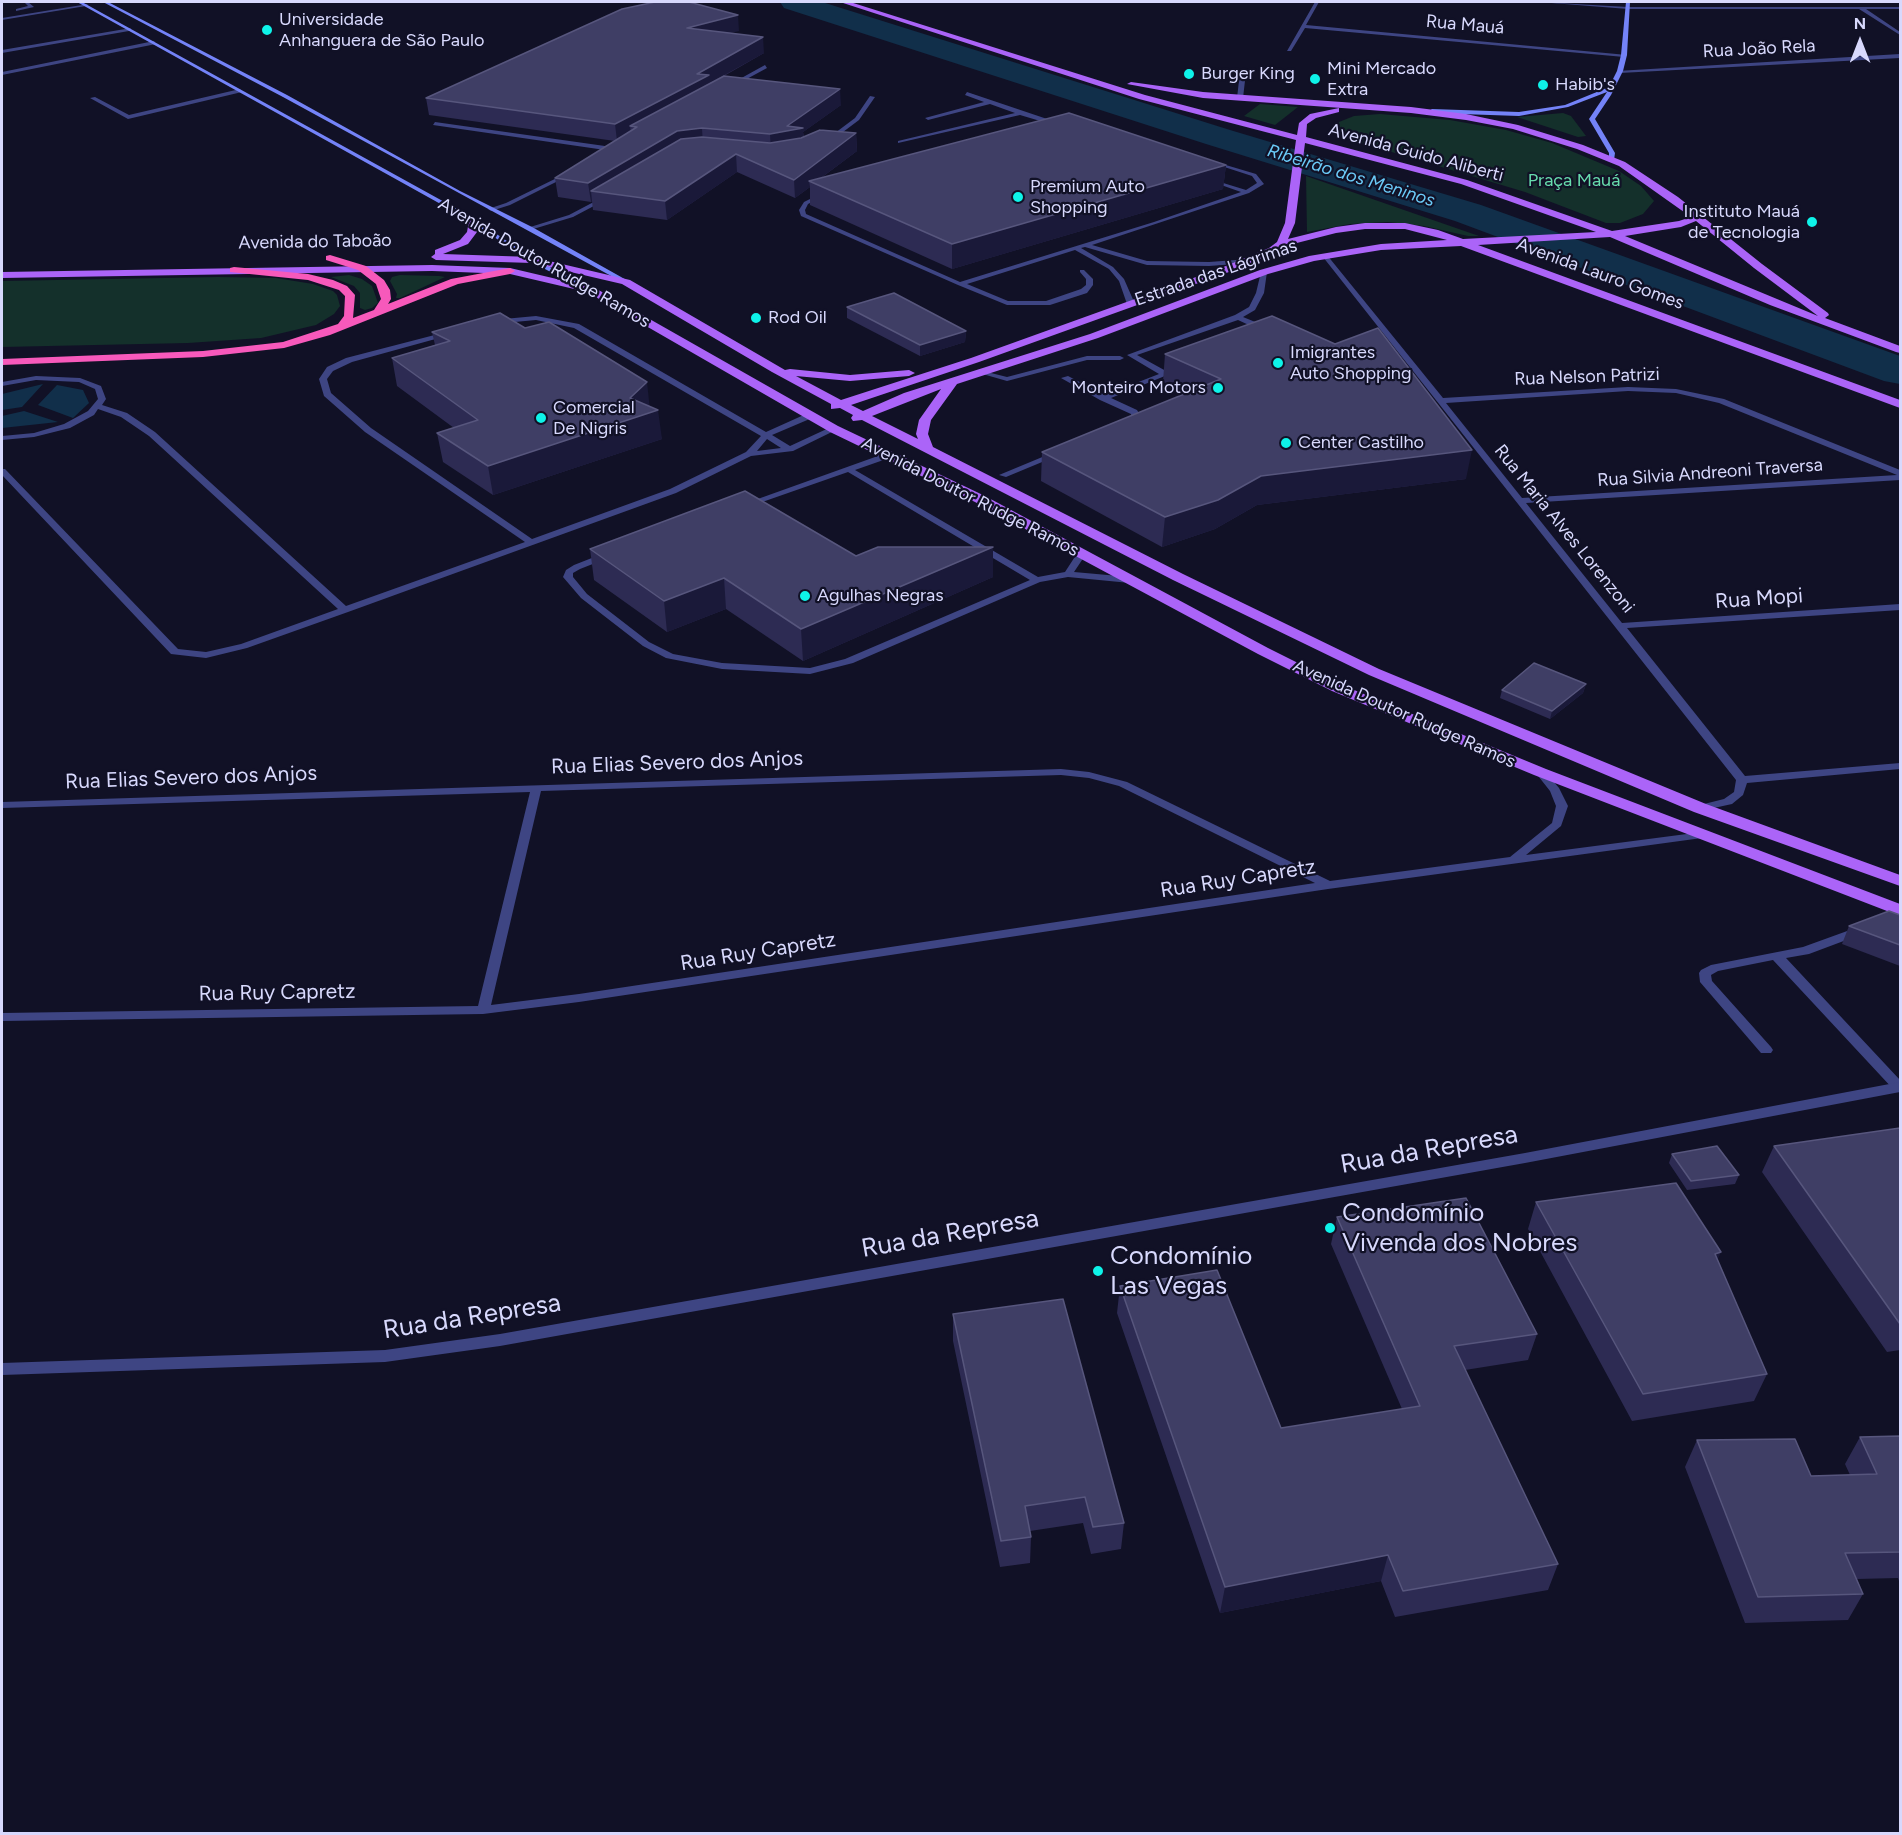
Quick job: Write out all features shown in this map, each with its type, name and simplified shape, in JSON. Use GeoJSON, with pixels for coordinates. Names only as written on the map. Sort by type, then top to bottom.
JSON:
{"type":"FeatureCollection","features":[{"type":"Feature","properties":{"kind":"highway"},"geometry":{"type":"LineString","coordinates":[[330,258],[362,268],[375,276],[385,290],[386,299],[378,312]]}},
{"type":"Feature","properties":{"kind":"highway"},"geometry":{"type":"LineString","coordinates":[[234,270],[308,277],[343,288],[350,295],[351,302],[349,316],[342,326]]}},
{"type":"Feature","properties":{"kind":"highway"},"geometry":{"type":"LineString","coordinates":[[2,362],[243,351],[297,342],[455,280],[510,271]]}},
{"type":"Feature","properties":{"kind":"main road","name":"Avenida Guido Aliberti"},"geometry":{"type":"LineString","coordinates":[[844,2],[1142,97],[1300,144],[1464,182],[1613,235],[1847,331],[1900,350]]}},
{"type":"Feature","properties":{"kind":"main road","name":"Avenida Guido Aliberti"},"geometry":{"type":"LineString","coordinates":[[1068,72],[1132,85],[1240,98],[1412,110],[1515,127],[1612,159],[1645,179],[1698,217],[1758,266],[1847,331]]}},
{"type":"Feature","properties":{"kind":"main road"},"geometry":{"type":"LineString","coordinates":[[1213,117],[1245,111],[1250,99]]}},
{"type":"Feature","properties":{"kind":"main road"},"geometry":{"type":"LineString","coordinates":[[1300,144],[1303,123],[1313,116],[1337,109],[1362,107]]}},
{"type":"Feature","properties":{"kind":"main road","name":"Estrada das Lágrimas"},"geometry":{"type":"LineString","coordinates":[[808,416],[975,360],[1131,304],[1249,261],[1281,244],[1290,223],[1300,144]]}},
{"type":"Feature","properties":{"kind":"main road"},"geometry":{"type":"LineString","coordinates":[[430,254],[464,242],[472,232],[472,217]]}},
{"type":"Feature","properties":{"kind":"main road","name":"Estrada das Lágrimas"},"geometry":{"type":"LineString","coordinates":[[834,429],[908,396],[1094,336],[1264,272],[1325,256],[1381,247],[1613,235],[1667,228],[1698,217]]}},
{"type":"Feature","properties":{"kind":"main road","name":"Avenida Lauro Gomes"},"geometry":{"type":"LineString","coordinates":[[1281,244],[1336,230],[1382,226],[1424,229],[1470,243],[1900,404]]}},
{"type":"Feature","properties":{"kind":"main road","name":"Avenida do Taboão"},"geometry":{"type":"LineString","coordinates":[[61,262],[460,256],[532,260],[626,282]]}},
{"type":"Feature","properties":{"kind":"main road","name":"Avenida do Taboão"},"geometry":{"type":"LineString","coordinates":[[2,275],[362,268],[510,271],[547,278],[591,291]]}},
{"type":"Feature","properties":{"kind":"main road","name":"Avenida Doutor Rudge Ramos"},"geometry":{"type":"LineString","coordinates":[[626,282],[776,370],[840,404],[1178,577],[1374,672],[1700,808],[1900,881]]}},
{"type":"Feature","properties":{"kind":"main road","name":"Avenida Doutor Rudge Ramos"},"geometry":{"type":"LineString","coordinates":[[591,291],[808,416],[980,499],[1337,688],[1897,915]]}},
{"type":"Feature","properties":{"kind":"main road"},"geometry":{"type":"LineString","coordinates":[[776,370],[826,377],[870,378],[915,373],[975,360]]}},
{"type":"Feature","properties":{"kind":"main road"},"geometry":{"type":"LineString","coordinates":[[927,447],[922,434],[925,420],[953,381]]}},
{"type":"Feature","properties":{"kind":"street"},"geometry":{"type":"LineString","coordinates":[[2,13],[32,7],[26,2]]}},
{"type":"Feature","properties":{"kind":"street","name":"Avenida Doutor Rudge Ramos"},"geometry":{"type":"LineString","coordinates":[[79,2],[472,217],[532,260],[591,291]]}},
{"type":"Feature","properties":{"kind":"street","name":"Avenida Doutor Rudge Ramos"},"geometry":{"type":"LineString","coordinates":[[105,2],[285,96],[626,282]]}},
{"type":"Feature","properties":{"kind":"street"},"geometry":{"type":"LineString","coordinates":[[1289,51],[1317,2]]}},
{"type":"Feature","properties":{"kind":"street"},"geometry":{"type":"LineString","coordinates":[[1541,2],[1900,8]]}},
{"type":"Feature","properties":{"kind":"street"},"geometry":{"type":"LineString","coordinates":[[1852,2],[1900,34]]}},
{"type":"Feature","properties":{"kind":"street"},"geometry":{"type":"LineString","coordinates":[[2,20],[86,5]]}},
{"type":"Feature","properties":{"kind":"street"},"geometry":{"type":"LineString","coordinates":[[1612,159],[1612,153],[1592,119],[1620,71],[1624,55],[1628,5]]}},
{"type":"Feature","properties":{"kind":"street","name":"Rua Mauá"},"geometry":{"type":"LineString","coordinates":[[1304,26],[1624,55]]}},
{"type":"Feature","properties":{"kind":"street"},"geometry":{"type":"LineString","coordinates":[[2,52],[129,29]]}},
{"type":"Feature","properties":{"kind":"street"},"geometry":{"type":"LineString","coordinates":[[2,75],[154,43]]}},
{"type":"Feature","properties":{"kind":"street","name":"Rua João Rela"},"geometry":{"type":"LineString","coordinates":[[1620,71],[1900,56]]}},
{"type":"Feature","properties":{"kind":"street"},"geometry":{"type":"LineString","coordinates":[[724,89],[765,67]]}},
{"type":"Feature","properties":{"kind":"street"},"geometry":{"type":"LineString","coordinates":[[1240,98],[1243,72]]}},
{"type":"Feature","properties":{"kind":"street"},"geometry":{"type":"LineString","coordinates":[[1412,110],[1519,114],[1566,106],[1609,89]]}},
{"type":"Feature","properties":{"kind":"street"},"geometry":{"type":"LineString","coordinates":[[93,98],[128,117],[240,91]]}},
{"type":"Feature","properties":{"kind":"street"},"geometry":{"type":"LineString","coordinates":[[967,94],[1065,127],[1054,130]]}},
{"type":"Feature","properties":{"kind":"street"},"geometry":{"type":"LineString","coordinates":[[822,144],[857,119],[872,97]]}},
{"type":"Feature","properties":{"kind":"street"},"geometry":{"type":"LineString","coordinates":[[928,118],[990,102]]}},
{"type":"Feature","properties":{"kind":"street"},"geometry":{"type":"LineString","coordinates":[[900,142],[1020,112]]}},
{"type":"Feature","properties":{"kind":"street"},"geometry":{"type":"LineString","coordinates":[[435,124],[612,149]]}},
{"type":"Feature","properties":{"kind":"street"},"geometry":{"type":"LineString","coordinates":[[596,158],[622,144]]}},
{"type":"Feature","properties":{"kind":"street"},"geometry":{"type":"LineString","coordinates":[[960,284],[1087,246],[1247,192],[1261,184],[1254,175],[1198,157]]}},
{"type":"Feature","properties":{"kind":"street"},"geometry":{"type":"LineString","coordinates":[[483,212],[517,200],[579,169]]}},
{"type":"Feature","properties":{"kind":"street"},"geometry":{"type":"LineString","coordinates":[[1204,177],[1247,192]]}},
{"type":"Feature","properties":{"kind":"street"},"geometry":{"type":"LineString","coordinates":[[530,228],[571,216],[619,190]]}},
{"type":"Feature","properties":{"kind":"street"},"geometry":{"type":"LineString","coordinates":[[835,190],[806,203],[802,210],[803,215],[994,299],[1007,303],[1036,304],[1066,299],[1084,291],[1089,285],[1088,274],[1083,271]]}},
{"type":"Feature","properties":{"kind":"street"},"geometry":{"type":"LineString","coordinates":[[1087,246],[1147,263],[1209,264],[1249,261]]}},
{"type":"Feature","properties":{"kind":"street"},"geometry":{"type":"LineString","coordinates":[[1076,249],[1111,268],[1122,280],[1131,304]]}},
{"type":"Feature","properties":{"kind":"street","name":"Rua Maria Alves Lorenzoni"},"geometry":{"type":"LineString","coordinates":[[1325,256],[1742,780]]}},
{"type":"Feature","properties":{"kind":"street"},"geometry":{"type":"LineString","coordinates":[[1165,374],[1131,355],[1238,317],[1252,308],[1260,293],[1264,272]]}},
{"type":"Feature","properties":{"kind":"street"},"geometry":{"type":"LineString","coordinates":[[1238,317],[1276,335],[1267,338]]}},
{"type":"Feature","properties":{"kind":"street"},"geometry":{"type":"LineString","coordinates":[[488,323],[514,318],[537,318],[576,326],[790,449]]}},
{"type":"Feature","properties":{"kind":"street"},"geometry":{"type":"LineString","coordinates":[[459,330],[385,349],[339,364],[330,369],[323,380],[327,394],[368,430],[531,542]]}},
{"type":"Feature","properties":{"kind":"street"},"geometry":{"type":"LineString","coordinates":[[982,373],[1007,379],[1087,358],[1120,358]]}},
{"type":"Feature","properties":{"kind":"street"},"geometry":{"type":"LineString","coordinates":[[1103,398],[1186,366]]}},
{"type":"Feature","properties":{"kind":"street"},"geometry":{"type":"LineString","coordinates":[[2,382],[52,377],[90,383],[101,393],[102,399],[91,413],[67,426],[34,435],[2,438]]}},
{"type":"Feature","properties":{"kind":"street"},"geometry":{"type":"LineString","coordinates":[[1065,378],[1124,407],[1137,417],[1136,422],[1117,430]]}},
{"type":"Feature","properties":{"kind":"street","name":"Rua Nelson Patrizi"},"geometry":{"type":"LineString","coordinates":[[1440,401],[1628,389],[1676,390],[1721,401],[1900,475]]}},
{"type":"Feature","properties":{"kind":"street"},"geometry":{"type":"LineString","coordinates":[[98,406],[124,415],[152,435],[345,610]]}},
{"type":"Feature","properties":{"kind":"street"},"geometry":{"type":"LineString","coordinates":[[749,454],[768,435],[808,416]]}},
{"type":"Feature","properties":{"kind":"street"},"geometry":{"type":"LineString","coordinates":[[2,471],[175,652],[206,655],[244,646],[673,491],[749,454],[790,449],[834,429]]}},
{"type":"Feature","properties":{"kind":"street"},"geometry":{"type":"LineString","coordinates":[[1003,476],[1068,450]]}},
{"type":"Feature","properties":{"kind":"street"},"geometry":{"type":"LineString","coordinates":[[734,510],[889,456]]}},
{"type":"Feature","properties":{"kind":"street"},"geometry":{"type":"LineString","coordinates":[[850,470],[1037,580]]}},
{"type":"Feature","properties":{"kind":"street","name":"Rua Silvia Andreoni Traversa"},"geometry":{"type":"LineString","coordinates":[[1521,501],[1900,475]]}},
{"type":"Feature","properties":{"kind":"street"},"geometry":{"type":"LineString","coordinates":[[615,552],[569,572],[568,577],[571,584],[646,644],[670,656],[753,669],[810,671],[849,661],[1037,580],[1068,574],[1130,580]]}},
{"type":"Feature","properties":{"kind":"street"},"geometry":{"type":"LineString","coordinates":[[1068,574],[1081,554]]}},
{"type":"Feature","properties":{"kind":"street","name":"Rua Mopi"},"geometry":{"type":"LineString","coordinates":[[1620,626],[1900,607]]}},
{"type":"Feature","properties":{"kind":"street"},"geometry":{"type":"LineString","coordinates":[[1700,808],[1728,802],[1739,793],[1742,780],[1900,766]]}},
{"type":"Feature","properties":{"kind":"street","name":"Rua Elias Severo dos Anjos"},"geometry":{"type":"LineString","coordinates":[[2,805],[1061,772],[1089,775],[1123,784],[1328,885]]}},
{"type":"Feature","properties":{"kind":"street"},"geometry":{"type":"LineString","coordinates":[[1514,859],[1557,824],[1562,806],[1555,790],[1540,772]]}},
{"type":"Feature","properties":{"kind":"street"},"geometry":{"type":"LineString","coordinates":[[483,1010],[537,787]]}},
{"type":"Feature","properties":{"kind":"street","name":"Rua Ruy Capretz"},"geometry":{"type":"LineString","coordinates":[[2,1017],[483,1010],[602,995],[1328,885],[1702,835]]}},
{"type":"Feature","properties":{"kind":"street"},"geometry":{"type":"LineString","coordinates":[[1766,1050],[1706,982],[1705,973],[1715,968],[1805,951],[1869,927]]}},
{"type":"Feature","properties":{"kind":"street"},"geometry":{"type":"LineString","coordinates":[[1776,956],[1900,1087]]}},
{"type":"Feature","properties":{"kind":"street","name":"Rua da Represa"},"geometry":{"type":"LineString","coordinates":[[2,1368],[385,1356],[500,1340],[1537,1156],[1900,1087]]}},
{"type":"Feature","properties":{"kind":"green space"},"geometry":{"type":"Polygon","coordinates":[[[1260,104],[1298,107],[1275,125],[1244,116],[1260,104]]]}},
{"type":"Feature","properties":{"kind":"green space"},"geometry":{"type":"Polygon","coordinates":[[[1563,113],[1571,116],[1586,136],[1578,137],[1517,117],[1563,113]]]}},
{"type":"Feature","properties":{"kind":"green space","name":"Praça Mauá"},"geometry":{"type":"Polygon","coordinates":[[[1380,114],[1450,120],[1506,130],[1552,143],[1619,171],[1641,186],[1654,201],[1643,214],[1620,223],[1606,223],[1525,192],[1335,135],[1339,122],[1354,116],[1380,114]]]}},
{"type":"Feature","properties":{"kind":"green space"},"geometry":{"type":"Polygon","coordinates":[[[1306,176],[1479,236],[1388,222],[1350,224],[1307,232],[1306,176]]]}},
{"type":"Feature","properties":{"kind":"green space"},"geometry":{"type":"Polygon","coordinates":[[[349,275],[362,279],[372,286],[378,303],[365,310],[360,308],[360,293],[354,286],[331,277],[349,275]]]}},
{"type":"Feature","properties":{"kind":"green space"},"geometry":{"type":"Polygon","coordinates":[[[400,275],[445,277],[396,298],[397,294],[390,281],[392,277],[400,275]]]}},
{"type":"Feature","properties":{"kind":"green space"},"geometry":{"type":"Polygon","coordinates":[[[276,278],[313,284],[333,291],[337,295],[340,306],[334,314],[316,325],[261,338],[188,343],[2,347],[2,281],[276,278]]]}},
{"type":"Feature","properties":{"kind":"water"},"geometry":{"type":"Polygon","coordinates":[[[43,384],[22,407],[2,410],[2,394],[43,384]]]}},
{"type":"Feature","properties":{"kind":"water"},"geometry":{"type":"Polygon","coordinates":[[[57,385],[83,390],[89,403],[73,418],[38,405],[57,385]]]}},
{"type":"Feature","properties":{"kind":"water"},"geometry":{"type":"Polygon","coordinates":[[[24,411],[58,422],[2,428],[2,416],[24,411]]]}},
{"type":"Feature","properties":{"kind":"building"},"geometry":{"type":"Polygon","coordinates":[[[655,2],[689,2],[738,15],[687,28],[763,37],[697,74],[709,75],[615,124],[426,98],[622,9],[655,2]]]}},
{"type":"Feature","properties":{"kind":"building"},"geometry":{"type":"Polygon","coordinates":[[[724,76],[840,89],[787,126],[803,128],[770,134],[702,128],[677,131],[588,183],[555,178],[637,127],[630,126],[724,76]]]}},
{"type":"Feature","properties":{"kind":"building","name":"Premium Auto Shopping"},"geometry":{"type":"Polygon","coordinates":[[[1069,113],[1226,165],[952,244],[809,181],[1069,113]]]}},
{"type":"Feature","properties":{"kind":"building"},"geometry":{"type":"Polygon","coordinates":[[[820,130],[856,133],[794,180],[736,154],[665,201],[591,191],[681,139],[702,137],[770,143],[801,138],[820,130]]]}},
{"type":"Feature","properties":{"kind":"building"},"geometry":{"type":"Polygon","coordinates":[[[894,293],[966,331],[920,345],[847,307],[894,293]]]}},
{"type":"Feature","properties":{"kind":"building","name":"Comercial De Nigris"},"geometry":{"type":"Polygon","coordinates":[[[500,313],[525,328],[549,322],[647,382],[630,398],[658,410],[488,466],[437,433],[478,420],[392,358],[450,341],[432,332],[500,313]]]}},
{"type":"Feature","properties":{"kind":"building","name":"Center Castilho"},"geometry":{"type":"Polygon","coordinates":[[[1272,316],[1335,344],[1378,328],[1472,450],[1261,476],[1218,500],[1165,517],[1042,452],[1221,379],[1165,354],[1272,316]]]}},
{"type":"Feature","properties":{"kind":"building"},"geometry":{"type":"Polygon","coordinates":[[[745,491],[856,556],[878,547],[993,547],[801,629],[724,578],[664,601],[590,549],[745,491]]]}},
{"type":"Feature","properties":{"kind":"building"},"geometry":{"type":"Polygon","coordinates":[[[1534,663],[1586,684],[1552,711],[1502,690],[1534,663]]]}},
{"type":"Feature","properties":{"kind":"building"},"geometry":{"type":"Polygon","coordinates":[[[1889,911],[1900,915],[1900,945],[1849,926],[1889,911]]]}},
{"type":"Feature","properties":{"kind":"building"},"geometry":{"type":"Polygon","coordinates":[[[1900,1128],[1900,1324],[1774,1146],[1900,1128]]]}},
{"type":"Feature","properties":{"kind":"building"},"geometry":{"type":"Polygon","coordinates":[[[1717,1146],[1739,1175],[1691,1181],[1672,1154],[1717,1146]]]}},
{"type":"Feature","properties":{"kind":"building"},"geometry":{"type":"Polygon","coordinates":[[[1676,1183],[1721,1252],[1715,1254],[1767,1374],[1643,1394],[1536,1202],[1676,1183]]]}},
{"type":"Feature","properties":{"kind":"building"},"geometry":{"type":"Polygon","coordinates":[[[1466,1198],[1537,1334],[1454,1346],[1558,1564],[1403,1591],[1388,1555],[1225,1587],[1120,1286],[1217,1270],[1281,1428],[1420,1406],[1337,1217],[1466,1198]]]}},
{"type":"Feature","properties":{"kind":"building"},"geometry":{"type":"Polygon","coordinates":[[[1063,1299],[1124,1523],[1093,1527],[1085,1497],[1025,1506],[1031,1537],[1001,1541],[953,1314],[1063,1299]]]}},
{"type":"Feature","properties":{"kind":"building"},"geometry":{"type":"Polygon","coordinates":[[[1900,1436],[1900,1552],[1845,1553],[1863,1594],[1758,1597],[1697,1440],[1795,1439],[1811,1476],[1877,1474],[1860,1437],[1900,1436]]]}},
{"type":"Feature","properties":{"kind":"waterway","name":"Ribeirão dos Meninos"},"geometry":{"type":"LineString","coordinates":[[794,2],[1218,137],[1468,213],[1900,371]]}},
{"type":"Feature","properties":{"kind":"place","name":"Universidade Anhanguera de São Paulo"},"geometry":{"type":"Point","coordinates":[267,30]}},
{"type":"Feature","properties":{"kind":"place","name":"Burger King"},"geometry":{"type":"Point","coordinates":[1189,74]}},
{"type":"Feature","properties":{"kind":"place","name":"Mini Mercado Extra"},"geometry":{"type":"Point","coordinates":[1315,79]}},
{"type":"Feature","properties":{"kind":"place","name":"Habib's"},"geometry":{"type":"Point","coordinates":[1543,85]}},
{"type":"Feature","properties":{"kind":"place","name":"Premium Auto Shopping"},"geometry":{"type":"Point","coordinates":[1018,197]}},
{"type":"Feature","properties":{"kind":"place","name":"Instituto Mauá de Tecnologia"},"geometry":{"type":"Point","coordinates":[1812,222]}},
{"type":"Feature","properties":{"kind":"place","name":"Rod Oil"},"geometry":{"type":"Point","coordinates":[756,318]}},
{"type":"Feature","properties":{"kind":"place","name":"Imigrantes Auto Shopping"},"geometry":{"type":"Point","coordinates":[1278,363]}},
{"type":"Feature","properties":{"kind":"place","name":"Monteiro Motors"},"geometry":{"type":"Point","coordinates":[1218,388]}},
{"type":"Feature","properties":{"kind":"place","name":"Comercial De Nigris"},"geometry":{"type":"Point","coordinates":[541,418]}},
{"type":"Feature","properties":{"kind":"place","name":"Center Castilho"},"geometry":{"type":"Point","coordinates":[1286,443]}},
{"type":"Feature","properties":{"kind":"place","name":"Agulhas Negras"},"geometry":{"type":"Point","coordinates":[805,596]}},
{"type":"Feature","properties":{"kind":"place","name":"Condomínio Vivenda dos Nobres"},"geometry":{"type":"Point","coordinates":[1330,1228]}},
{"type":"Feature","properties":{"kind":"place","name":"Condomínio Las Vegas"},"geometry":{"type":"Point","coordinates":[1098,1271]}}]}
